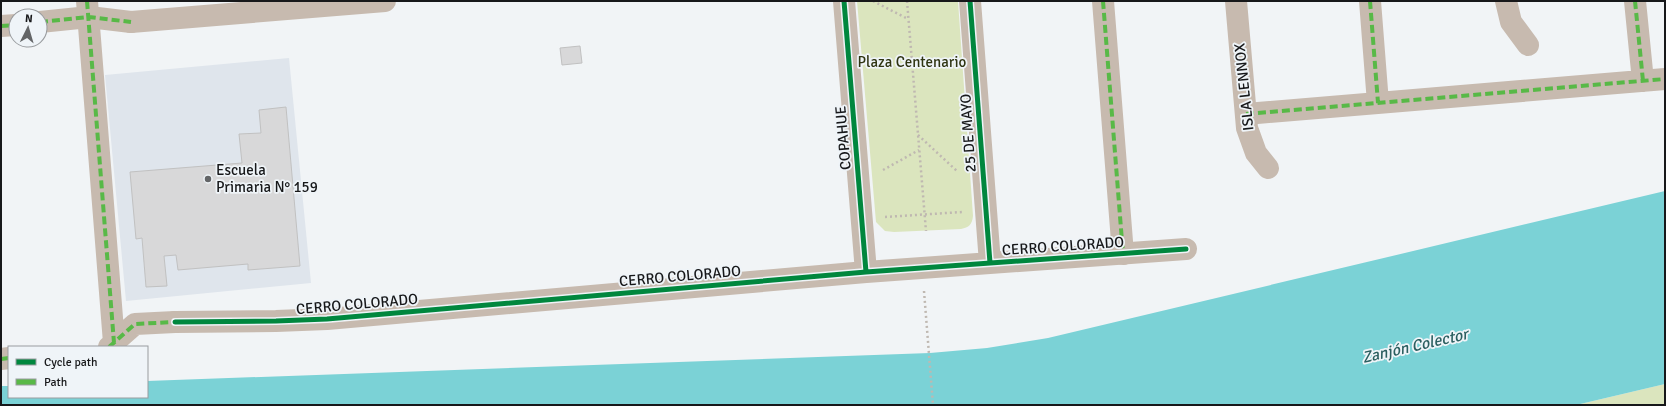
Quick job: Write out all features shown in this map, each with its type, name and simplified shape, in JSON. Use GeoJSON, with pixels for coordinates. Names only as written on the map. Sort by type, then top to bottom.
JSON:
{"type":"FeatureCollection","features":[{"type":"Feature","properties":{"kind":"street"},"geometry":{"type":"LineString","coordinates":[[48,20],[88,9],[131,22],[384,1]]}},
{"type":"Feature","properties":{"kind":"street","name":"COPAHUE"},"geometry":{"type":"LineString","coordinates":[[844,1],[866,272]]}},
{"type":"Feature","properties":{"kind":"street","name":"25 DE MAYO"},"geometry":{"type":"LineString","coordinates":[[970,1],[990,264]]}},
{"type":"Feature","properties":{"kind":"street"},"geometry":{"type":"LineString","coordinates":[[1103,1],[1123,254]]}},
{"type":"Feature","properties":{"kind":"street","name":"ISLA LENNOX"},"geometry":{"type":"LineString","coordinates":[[1236,1],[1247,128],[1252,146],[1260,160],[1268,168]]}},
{"type":"Feature","properties":{"kind":"street"},"geometry":{"type":"LineString","coordinates":[[1370,1],[1378,103]]}},
{"type":"Feature","properties":{"kind":"street"},"geometry":{"type":"LineString","coordinates":[[1506,1],[1512,22],[1528,45]]}},
{"type":"Feature","properties":{"kind":"street"},"geometry":{"type":"LineString","coordinates":[[1636,1],[1643,81]]}},
{"type":"Feature","properties":{"kind":"street"},"geometry":{"type":"LineString","coordinates":[[88,9],[112,345]]}},
{"type":"Feature","properties":{"kind":"street"},"geometry":{"type":"LineString","coordinates":[[1246,114],[1665,80]]}},
{"type":"Feature","properties":{"kind":"street","name":"CERRO COLORADO"},"geometry":{"type":"LineString","coordinates":[[112,345],[131,326],[135,324],[311,320],[866,272],[1186,249]]}},
{"type":"Feature","properties":{"kind":"path"},"geometry":{"type":"LineString","coordinates":[[873,1],[909,19]]}},
{"type":"Feature","properties":{"kind":"path"},"geometry":{"type":"LineString","coordinates":[[907,1],[926,231]]}},
{"type":"Feature","properties":{"kind":"path"},"geometry":{"type":"LineString","coordinates":[[918,135],[959,172]]}},
{"type":"Feature","properties":{"kind":"path"},"geometry":{"type":"LineString","coordinates":[[883,170],[919,150]]}},
{"type":"Feature","properties":{"kind":"path"},"geometry":{"type":"LineString","coordinates":[[881,217],[967,212]]}},
{"type":"Feature","properties":{"kind":"path"},"geometry":{"type":"LineString","coordinates":[[922,269],[930,353],[933,405]]}},
{"type":"Feature","properties":{"kind":"shaded area","name":"Escuela Primaria N° 159"},"geometry":{"type":"Polygon","coordinates":[[[289,58],[311,283],[126,301],[105,75],[289,58]]]}},
{"type":"Feature","properties":{"kind":"green space","name":"Plaza Centenario"},"geometry":{"type":"Polygon","coordinates":[[[857,1],[958,1],[973,216],[971,224],[966,227],[961,229],[894,232],[885,231],[876,222],[857,1]]]}},
{"type":"Feature","properties":{"kind":"green space"},"geometry":{"type":"Polygon","coordinates":[[[1665,384],[1665,405],[1576,405],[1665,384]]]}},
{"type":"Feature","properties":{"kind":"water","name":"Zanjón Colector"},"geometry":{"type":"Polygon","coordinates":[[[1665,191],[1665,384],[1576,405],[1,405],[1,386],[8,386],[8,398],[148,398],[148,381],[930,353],[987,348],[1048,338],[1665,191]]]}},
{"type":"Feature","properties":{"kind":"building"},"geometry":{"type":"Polygon","coordinates":[[[580,46],[582,63],[562,65],[560,48],[580,46]]]}},
{"type":"Feature","properties":{"kind":"building"},"geometry":{"type":"Polygon","coordinates":[[[286,107],[300,266],[248,270],[248,264],[178,270],[176,255],[164,256],[167,286],[146,287],[142,238],[136,239],[130,172],[242,163],[239,134],[261,133],[259,110],[286,107]]]}},
{"type":"Feature","properties":{"kind":"marked path"},"geometry":{"type":"LineString","coordinates":[[87,1],[114,343]]}},
{"type":"Feature","properties":{"kind":"marked path"},"geometry":{"type":"LineString","coordinates":[[1103,1],[1123,254]]}},
{"type":"Feature","properties":{"kind":"marked path"},"geometry":{"type":"LineString","coordinates":[[1370,1],[1378,103]]}},
{"type":"Feature","properties":{"kind":"marked path"},"geometry":{"type":"LineString","coordinates":[[1635,1],[1643,81]]}},
{"type":"Feature","properties":{"kind":"marked path"},"geometry":{"type":"LineString","coordinates":[[48,21],[89,17],[131,22]]}},
{"type":"Feature","properties":{"kind":"marked path"},"geometry":{"type":"LineString","coordinates":[[1,26],[8,26]]}},
{"type":"Feature","properties":{"kind":"marked path"},"geometry":{"type":"LineString","coordinates":[[1246,114],[1665,79]]}},
{"type":"Feature","properties":{"kind":"marked path"},"geometry":{"type":"LineString","coordinates":[[110,346],[135,324],[175,322]]}},
{"type":"Feature","properties":{"kind":"marked path"},"geometry":{"type":"LineString","coordinates":[[1,359],[8,358]]}},
{"type":"Feature","properties":{"kind":"cycle path"},"geometry":{"type":"LineString","coordinates":[[844,1],[866,272]]}},
{"type":"Feature","properties":{"kind":"cycle path"},"geometry":{"type":"LineString","coordinates":[[970,1],[990,263]]}},
{"type":"Feature","properties":{"kind":"cycle path"},"geometry":{"type":"LineString","coordinates":[[175,322],[327,319],[866,272],[1186,249]]}},
{"type":"Feature","properties":{"kind":"place","name":"Escuela Primaria N° 159"},"geometry":{"type":"Point","coordinates":[208,179]}}]}
